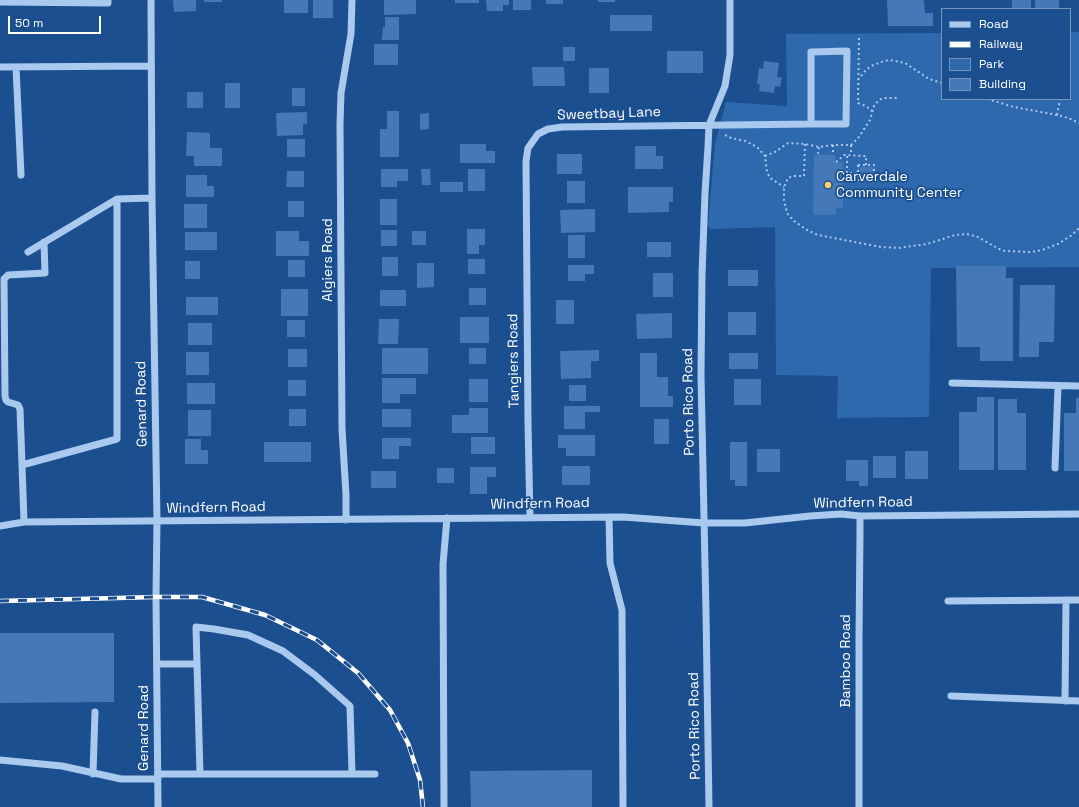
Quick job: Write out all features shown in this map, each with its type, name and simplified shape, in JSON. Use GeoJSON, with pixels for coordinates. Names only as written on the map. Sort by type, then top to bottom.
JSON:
{"type":"FeatureCollection","features":[{"type":"Feature","properties":{"kind":"street"},"geometry":{"type":"LineString","coordinates":[[0,2],[108,3],[108,0]]}},
{"type":"Feature","properties":{"kind":"street","name":"Genard Road"},"geometry":{"type":"LineString","coordinates":[[151,0],[152,198],[157,521],[158,807]]}},
{"type":"Feature","properties":{"kind":"street","name":"Algiers Road"},"geometry":{"type":"LineString","coordinates":[[346,520],[342,429],[340,124],[341,93],[351,34],[352,0]]}},
{"type":"Feature","properties":{"kind":"street","name":"Porto Rico Road"},"geometry":{"type":"LineString","coordinates":[[709,807],[701,376],[702,275],[709,125],[725,86],[730,55],[730,0]]}},
{"type":"Feature","properties":{"kind":"street","name":"Sweetbay Lane"},"geometry":{"type":"LineString","coordinates":[[526,205],[526,161],[528,148],[538,134],[548,129],[562,127],[846,124],[847,51],[811,52],[811,124]]}},
{"type":"Feature","properties":{"kind":"street"},"geometry":{"type":"LineString","coordinates":[[0,67],[151,66]]}},
{"type":"Feature","properties":{"kind":"street"},"geometry":{"type":"LineString","coordinates":[[16,67],[21,175]]}},
{"type":"Feature","properties":{"kind":"street"},"geometry":{"type":"LineString","coordinates":[[28,252],[117,199],[152,198]]}},
{"type":"Feature","properties":{"kind":"street"},"geometry":{"type":"LineString","coordinates":[[22,465],[117,439],[117,199]]}},
{"type":"Feature","properties":{"kind":"street","name":"Tangiers Road"},"geometry":{"type":"LineString","coordinates":[[526,205],[530,518]]}},
{"type":"Feature","properties":{"kind":"street"},"geometry":{"type":"LineString","coordinates":[[24,522],[20,409],[18,404],[8,402],[5,396],[4,279],[8,275],[45,273],[44,242]]}},
{"type":"Feature","properties":{"kind":"street"},"geometry":{"type":"LineString","coordinates":[[952,382],[1079,386]]}},
{"type":"Feature","properties":{"kind":"street"},"geometry":{"type":"LineString","coordinates":[[1055,468],[1058,386]]}},
{"type":"Feature","properties":{"kind":"street","name":"Windfern Road"},"geometry":{"type":"LineString","coordinates":[[0,526],[24,522],[609,517],[704,524],[745,523],[841,514],[860,516],[1079,514]]}},
{"type":"Feature","properties":{"kind":"street","name":"Bamboo Road"},"geometry":{"type":"LineString","coordinates":[[859,807],[860,516]]}},
{"type":"Feature","properties":{"kind":"street"},"geometry":{"type":"LineString","coordinates":[[609,517],[610,563],[622,610],[623,807]]}},
{"type":"Feature","properties":{"kind":"street"},"geometry":{"type":"LineString","coordinates":[[444,807],[442,564],[447,518]]}},
{"type":"Feature","properties":{"kind":"street"},"geometry":{"type":"LineString","coordinates":[[1065,701],[1066,600]]}},
{"type":"Feature","properties":{"kind":"street"},"geometry":{"type":"LineString","coordinates":[[948,601],[1079,600]]}},
{"type":"Feature","properties":{"kind":"street"},"geometry":{"type":"LineString","coordinates":[[200,774],[196,627],[248,635],[283,651],[315,675],[350,706],[352,774]]}},
{"type":"Feature","properties":{"kind":"street"},"geometry":{"type":"LineString","coordinates":[[157,664],[197,664]]}},
{"type":"Feature","properties":{"kind":"street"},"geometry":{"type":"LineString","coordinates":[[950,696],[1079,701]]}},
{"type":"Feature","properties":{"kind":"street"},"geometry":{"type":"LineString","coordinates":[[93,774],[95,712]]}},
{"type":"Feature","properties":{"kind":"street"},"geometry":{"type":"LineString","coordinates":[[0,760],[62,766],[93,774],[122,779],[200,774],[375,774]]}},
{"type":"Feature","properties":{"kind":"path"},"geometry":{"type":"LineString","coordinates":[[859,38],[858,103],[866,106],[872,111]]}},
{"type":"Feature","properties":{"kind":"path"},"geometry":{"type":"LineString","coordinates":[[858,80],[871,66],[890,60],[905,63],[929,79],[941,83]]}},
{"type":"Feature","properties":{"kind":"path"},"geometry":{"type":"LineString","coordinates":[[765,156],[775,152],[788,143],[819,147],[833,144],[851,144],[859,137],[866,126],[872,116],[872,111],[877,102],[882,98],[898,98]]}},
{"type":"Feature","properties":{"kind":"path"},"geometry":{"type":"LineString","coordinates":[[990,100],[1014,107],[1057,115],[1079,123]]}},
{"type":"Feature","properties":{"kind":"path"},"geometry":{"type":"LineString","coordinates":[[1057,115],[1060,100]]}},
{"type":"Feature","properties":{"kind":"path"},"geometry":{"type":"LineString","coordinates":[[725,135],[754,145],[761,151],[765,156],[768,176],[784,187]]}},
{"type":"Feature","properties":{"kind":"path"},"geometry":{"type":"LineString","coordinates":[[805,144],[804,176],[794,176],[788,178],[784,187],[784,200],[787,213],[794,221],[812,233],[881,247],[898,248],[927,244],[950,236],[967,234],[978,237],[1005,251],[1031,252],[1042,250],[1058,244],[1072,235],[1079,228]]}},
{"type":"Feature","properties":{"kind":"path"},"geometry":{"type":"LineString","coordinates":[[833,144],[833,154]]}},
{"type":"Feature","properties":{"kind":"path"},"geometry":{"type":"LineString","coordinates":[[851,144],[851,156]]}},
{"type":"Feature","properties":{"kind":"path"},"geometry":{"type":"LineString","coordinates":[[818,154],[819,147]]}},
{"type":"Feature","properties":{"kind":"path"},"geometry":{"type":"LineString","coordinates":[[836,162],[844,155],[866,156],[866,164]]}},
{"type":"Feature","properties":{"kind":"path"},"geometry":{"type":"LineString","coordinates":[[847,156],[847,173],[857,173]]}},
{"type":"Feature","properties":{"kind":"path"},"geometry":{"type":"LineString","coordinates":[[858,164],[874,165],[874,180],[858,180],[857,173],[858,164]]}},
{"type":"Feature","properties":{"kind":"green space"},"geometry":{"type":"Polygon","coordinates":[[[1071,32],[1079,32],[1079,267],[931,268],[929,417],[837,418],[838,376],[776,375],[775,227],[709,228],[708,225],[715,143],[726,102],[787,106],[786,34],[941,33],[941,100],[1071,100],[1071,32]]]}},
{"type":"Feature","properties":{"kind":"building"},"geometry":{"type":"Polygon","coordinates":[[[173,0],[196,0],[196,11],[174,12],[173,0]]]}},
{"type":"Feature","properties":{"kind":"building"},"geometry":{"type":"Polygon","coordinates":[[[204,0],[222,0],[222,2],[204,2],[204,0]]]}},
{"type":"Feature","properties":{"kind":"building"},"geometry":{"type":"Polygon","coordinates":[[[284,0],[308,0],[308,13],[284,13],[284,0]]]}},
{"type":"Feature","properties":{"kind":"building"},"geometry":{"type":"Polygon","coordinates":[[[313,0],[333,0],[333,18],[313,18],[313,0]]]}},
{"type":"Feature","properties":{"kind":"building"},"geometry":{"type":"Polygon","coordinates":[[[384,0],[416,0],[416,14],[384,15],[384,0]]]}},
{"type":"Feature","properties":{"kind":"building"},"geometry":{"type":"Polygon","coordinates":[[[455,0],[479,0],[479,3],[455,3],[455,0]]]}},
{"type":"Feature","properties":{"kind":"building"},"geometry":{"type":"Polygon","coordinates":[[[486,0],[509,0],[509,5],[503,5],[503,11],[487,11],[486,0]]]}},
{"type":"Feature","properties":{"kind":"building"},"geometry":{"type":"Polygon","coordinates":[[[513,0],[531,0],[531,10],[513,10],[513,0]]]}},
{"type":"Feature","properties":{"kind":"building"},"geometry":{"type":"Polygon","coordinates":[[[546,0],[563,0],[563,4],[546,4],[546,0]]]}},
{"type":"Feature","properties":{"kind":"building"},"geometry":{"type":"Polygon","coordinates":[[[598,0],[615,0],[615,2],[598,2],[598,0]]]}},
{"type":"Feature","properties":{"kind":"building"},"geometry":{"type":"Polygon","coordinates":[[[887,0],[924,0],[925,13],[933,13],[933,26],[888,26],[887,0]]]}},
{"type":"Feature","properties":{"kind":"building"},"geometry":{"type":"Polygon","coordinates":[[[1012,0],[1031,0],[1031,8],[1012,8],[1012,0]]]}},
{"type":"Feature","properties":{"kind":"building"},"geometry":{"type":"Polygon","coordinates":[[[1035,0],[1059,0],[1059,8],[1035,8],[1035,0]]]}},
{"type":"Feature","properties":{"kind":"building"},"geometry":{"type":"Polygon","coordinates":[[[610,15],[652,15],[652,31],[610,31],[610,15]]]}},
{"type":"Feature","properties":{"kind":"building"},"geometry":{"type":"Polygon","coordinates":[[[385,17],[399,17],[399,40],[382,40],[383,27],[385,27],[385,17]]]}},
{"type":"Feature","properties":{"kind":"building"},"geometry":{"type":"Polygon","coordinates":[[[374,44],[398,44],[398,65],[374,65],[374,44]]]}},
{"type":"Feature","properties":{"kind":"building"},"geometry":{"type":"Polygon","coordinates":[[[563,47],[575,47],[575,61],[563,61],[563,47]]]}},
{"type":"Feature","properties":{"kind":"building"},"geometry":{"type":"Polygon","coordinates":[[[667,51],[703,51],[703,73],[667,73],[667,51]]]}},
{"type":"Feature","properties":{"kind":"building"},"geometry":{"type":"Polygon","coordinates":[[[764,61],[779,63],[777,77],[782,78],[780,87],[775,86],[774,93],[759,91],[760,84],[757,84],[759,68],[763,69],[764,61]]]}},
{"type":"Feature","properties":{"kind":"building"},"geometry":{"type":"Polygon","coordinates":[[[532,67],[564,67],[565,86],[533,86],[532,67]]]}},
{"type":"Feature","properties":{"kind":"building"},"geometry":{"type":"Polygon","coordinates":[[[589,68],[609,68],[609,93],[589,93],[589,68]]]}},
{"type":"Feature","properties":{"kind":"building"},"geometry":{"type":"Polygon","coordinates":[[[225,83],[240,83],[240,108],[225,108],[225,83]]]}},
{"type":"Feature","properties":{"kind":"building"},"geometry":{"type":"Polygon","coordinates":[[[292,88],[305,88],[305,106],[292,106],[292,88]]]}},
{"type":"Feature","properties":{"kind":"building"},"geometry":{"type":"Polygon","coordinates":[[[187,92],[203,92],[203,108],[187,108],[187,92]]]}},
{"type":"Feature","properties":{"kind":"building"},"geometry":{"type":"Polygon","coordinates":[[[387,111],[399,111],[399,157],[380,157],[380,129],[387,129],[387,111]]]}},
{"type":"Feature","properties":{"kind":"building"},"geometry":{"type":"Polygon","coordinates":[[[307,112],[307,124],[303,124],[303,135],[277,136],[276,113],[307,112]]]}},
{"type":"Feature","properties":{"kind":"building"},"geometry":{"type":"Polygon","coordinates":[[[429,113],[429,129],[420,130],[420,114],[429,113]]]}},
{"type":"Feature","properties":{"kind":"building"},"geometry":{"type":"Polygon","coordinates":[[[187,132],[210,133],[210,148],[222,148],[222,166],[194,166],[194,156],[186,156],[187,132]]]}},
{"type":"Feature","properties":{"kind":"building"},"geometry":{"type":"Polygon","coordinates":[[[287,139],[305,139],[305,157],[287,157],[287,139]]]}},
{"type":"Feature","properties":{"kind":"building"},"geometry":{"type":"Polygon","coordinates":[[[460,144],[486,144],[486,151],[495,151],[495,163],[460,163],[460,144]]]}},
{"type":"Feature","properties":{"kind":"building"},"geometry":{"type":"Polygon","coordinates":[[[635,146],[656,146],[656,156],[663,156],[663,169],[635,169],[635,146]]]}},
{"type":"Feature","properties":{"kind":"building"},"geometry":{"type":"Polygon","coordinates":[[[557,154],[582,154],[582,174],[557,174],[557,154]]]}},
{"type":"Feature","properties":{"kind":"building","name":"Carverdale Community Center"},"geometry":{"type":"Polygon","coordinates":[[[814,155],[835,155],[835,162],[843,162],[843,208],[836,208],[836,215],[813,215],[814,155]]]}},
{"type":"Feature","properties":{"kind":"building"},"geometry":{"type":"Polygon","coordinates":[[[860,167],[873,167],[873,178],[859,178],[860,167]]]}},
{"type":"Feature","properties":{"kind":"building"},"geometry":{"type":"Polygon","coordinates":[[[381,169],[408,169],[408,181],[397,181],[397,187],[381,187],[381,169]]]}},
{"type":"Feature","properties":{"kind":"building"},"geometry":{"type":"Polygon","coordinates":[[[421,169],[430,169],[431,185],[422,185],[421,169]]]}},
{"type":"Feature","properties":{"kind":"building"},"geometry":{"type":"Polygon","coordinates":[[[468,169],[485,169],[485,191],[468,191],[468,169]]]}},
{"type":"Feature","properties":{"kind":"building"},"geometry":{"type":"Polygon","coordinates":[[[287,171],[304,171],[304,187],[286,187],[287,171]]]}},
{"type":"Feature","properties":{"kind":"building"},"geometry":{"type":"Polygon","coordinates":[[[186,175],[207,175],[207,186],[214,186],[214,197],[186,197],[186,175]]]}},
{"type":"Feature","properties":{"kind":"building"},"geometry":{"type":"Polygon","coordinates":[[[567,181],[585,181],[585,203],[567,203],[567,181]]]}},
{"type":"Feature","properties":{"kind":"building"},"geometry":{"type":"Polygon","coordinates":[[[440,182],[463,182],[463,192],[440,192],[440,182]]]}},
{"type":"Feature","properties":{"kind":"building"},"geometry":{"type":"Polygon","coordinates":[[[628,187],[673,187],[673,202],[669,202],[669,212],[628,213],[628,187]]]}},
{"type":"Feature","properties":{"kind":"building"},"geometry":{"type":"Polygon","coordinates":[[[380,199],[397,199],[397,225],[380,225],[380,199]]]}},
{"type":"Feature","properties":{"kind":"building"},"geometry":{"type":"Polygon","coordinates":[[[288,201],[304,201],[304,217],[288,217],[288,201]]]}},
{"type":"Feature","properties":{"kind":"building"},"geometry":{"type":"Polygon","coordinates":[[[184,204],[207,204],[207,228],[184,228],[184,204]]]}},
{"type":"Feature","properties":{"kind":"building"},"geometry":{"type":"Polygon","coordinates":[[[595,209],[595,232],[561,233],[560,210],[595,209]]]}},
{"type":"Feature","properties":{"kind":"building"},"geometry":{"type":"Polygon","coordinates":[[[467,229],[485,229],[485,245],[479,245],[479,254],[467,254],[467,229]]]}},
{"type":"Feature","properties":{"kind":"building"},"geometry":{"type":"Polygon","coordinates":[[[381,230],[397,230],[397,246],[381,246],[381,230]]]}},
{"type":"Feature","properties":{"kind":"building"},"geometry":{"type":"Polygon","coordinates":[[[276,231],[299,231],[299,241],[309,241],[309,256],[276,256],[276,231]]]}},
{"type":"Feature","properties":{"kind":"building"},"geometry":{"type":"Polygon","coordinates":[[[412,231],[426,231],[426,245],[412,245],[412,231]]]}},
{"type":"Feature","properties":{"kind":"building"},"geometry":{"type":"Polygon","coordinates":[[[185,232],[217,232],[217,250],[185,250],[185,232]]]}},
{"type":"Feature","properties":{"kind":"building"},"geometry":{"type":"Polygon","coordinates":[[[568,235],[585,235],[585,258],[568,258],[568,235]]]}},
{"type":"Feature","properties":{"kind":"building"},"geometry":{"type":"Polygon","coordinates":[[[647,242],[671,242],[671,257],[647,257],[647,242]]]}},
{"type":"Feature","properties":{"kind":"building"},"geometry":{"type":"Polygon","coordinates":[[[382,257],[398,257],[398,276],[382,276],[382,257]]]}},
{"type":"Feature","properties":{"kind":"building"},"geometry":{"type":"Polygon","coordinates":[[[468,259],[485,259],[485,274],[468,274],[468,259]]]}},
{"type":"Feature","properties":{"kind":"building"},"geometry":{"type":"Polygon","coordinates":[[[288,260],[305,260],[305,277],[288,277],[288,260]]]}},
{"type":"Feature","properties":{"kind":"building"},"geometry":{"type":"Polygon","coordinates":[[[185,261],[200,261],[200,279],[185,279],[185,261]]]}},
{"type":"Feature","properties":{"kind":"building"},"geometry":{"type":"Polygon","coordinates":[[[417,263],[434,263],[434,287],[417,288],[417,263]]]}},
{"type":"Feature","properties":{"kind":"building"},"geometry":{"type":"Polygon","coordinates":[[[568,265],[594,265],[594,274],[585,274],[585,281],[568,281],[568,265]]]}},
{"type":"Feature","properties":{"kind":"building"},"geometry":{"type":"Polygon","coordinates":[[[956,266],[1006,266],[1006,278],[1013,278],[1013,361],[980,361],[980,347],[957,347],[956,266]]]}},
{"type":"Feature","properties":{"kind":"building"},"geometry":{"type":"Polygon","coordinates":[[[728,270],[758,270],[758,286],[728,286],[728,270]]]}},
{"type":"Feature","properties":{"kind":"building"},"geometry":{"type":"Polygon","coordinates":[[[653,273],[673,273],[673,297],[653,297],[653,273]]]}},
{"type":"Feature","properties":{"kind":"building"},"geometry":{"type":"Polygon","coordinates":[[[1020,285],[1055,285],[1054,342],[1039,342],[1039,357],[1019,357],[1020,285]]]}},
{"type":"Feature","properties":{"kind":"building"},"geometry":{"type":"Polygon","coordinates":[[[469,288],[486,288],[486,305],[469,305],[469,288]]]}},
{"type":"Feature","properties":{"kind":"building"},"geometry":{"type":"Polygon","coordinates":[[[281,289],[308,289],[308,316],[281,316],[281,289]]]}},
{"type":"Feature","properties":{"kind":"building"},"geometry":{"type":"Polygon","coordinates":[[[380,290],[406,290],[406,306],[380,306],[380,290]]]}},
{"type":"Feature","properties":{"kind":"building"},"geometry":{"type":"Polygon","coordinates":[[[186,297],[218,297],[218,315],[186,315],[186,297]]]}},
{"type":"Feature","properties":{"kind":"building"},"geometry":{"type":"Polygon","coordinates":[[[556,300],[574,300],[574,324],[556,324],[556,300]]]}},
{"type":"Feature","properties":{"kind":"building"},"geometry":{"type":"Polygon","coordinates":[[[728,312],[756,312],[756,335],[728,335],[728,312]]]}},
{"type":"Feature","properties":{"kind":"building"},"geometry":{"type":"Polygon","coordinates":[[[672,313],[672,338],[637,339],[636,314],[672,313]]]}},
{"type":"Feature","properties":{"kind":"building"},"geometry":{"type":"Polygon","coordinates":[[[460,317],[489,317],[489,343],[460,343],[460,317]]]}},
{"type":"Feature","properties":{"kind":"building"},"geometry":{"type":"Polygon","coordinates":[[[379,319],[399,319],[398,344],[378,344],[379,319]]]}},
{"type":"Feature","properties":{"kind":"building"},"geometry":{"type":"Polygon","coordinates":[[[287,320],[305,320],[305,337],[287,337],[287,320]]]}},
{"type":"Feature","properties":{"kind":"building"},"geometry":{"type":"Polygon","coordinates":[[[188,323],[212,323],[212,345],[188,345],[188,323]]]}},
{"type":"Feature","properties":{"kind":"building"},"geometry":{"type":"Polygon","coordinates":[[[382,348],[428,348],[428,374],[382,374],[382,348]]]}},
{"type":"Feature","properties":{"kind":"building"},"geometry":{"type":"Polygon","coordinates":[[[469,348],[486,348],[486,364],[469,364],[469,348]]]}},
{"type":"Feature","properties":{"kind":"building"},"geometry":{"type":"Polygon","coordinates":[[[288,349],[307,349],[307,367],[288,367],[288,349]]]}},
{"type":"Feature","properties":{"kind":"building"},"geometry":{"type":"Polygon","coordinates":[[[599,350],[599,361],[591,361],[591,378],[561,379],[560,351],[599,350]]]}},
{"type":"Feature","properties":{"kind":"building"},"geometry":{"type":"Polygon","coordinates":[[[186,352],[209,352],[209,375],[186,375],[186,352]]]}},
{"type":"Feature","properties":{"kind":"building"},"geometry":{"type":"Polygon","coordinates":[[[640,353],[657,353],[657,377],[668,377],[668,396],[673,396],[673,407],[640,407],[640,353]]]}},
{"type":"Feature","properties":{"kind":"building"},"geometry":{"type":"Polygon","coordinates":[[[729,353],[758,353],[758,369],[729,369],[729,353]]]}},
{"type":"Feature","properties":{"kind":"building"},"geometry":{"type":"Polygon","coordinates":[[[382,378],[416,378],[416,394],[400,394],[400,403],[382,403],[382,378]]]}},
{"type":"Feature","properties":{"kind":"building"},"geometry":{"type":"Polygon","coordinates":[[[469,379],[488,379],[488,402],[469,402],[469,379]]]}},
{"type":"Feature","properties":{"kind":"building"},"geometry":{"type":"Polygon","coordinates":[[[734,379],[761,379],[761,405],[734,405],[734,379]]]}},
{"type":"Feature","properties":{"kind":"building"},"geometry":{"type":"Polygon","coordinates":[[[288,380],[306,380],[306,396],[288,396],[288,380]]]}},
{"type":"Feature","properties":{"kind":"building"},"geometry":{"type":"Polygon","coordinates":[[[187,383],[215,383],[215,404],[187,404],[187,383]]]}},
{"type":"Feature","properties":{"kind":"building"},"geometry":{"type":"Polygon","coordinates":[[[569,385],[586,385],[586,401],[569,401],[569,385]]]}},
{"type":"Feature","properties":{"kind":"building"},"geometry":{"type":"Polygon","coordinates":[[[977,397],[994,397],[994,470],[959,470],[959,412],[977,412],[977,397]]]}},
{"type":"Feature","properties":{"kind":"building"},"geometry":{"type":"Polygon","coordinates":[[[1076,398],[1079,398],[1079,471],[1064,471],[1064,413],[1076,413],[1076,398]]]}},
{"type":"Feature","properties":{"kind":"building"},"geometry":{"type":"Polygon","coordinates":[[[998,399],[1017,399],[1017,413],[1026,413],[1026,470],[998,470],[998,399]]]}},
{"type":"Feature","properties":{"kind":"building"},"geometry":{"type":"Polygon","coordinates":[[[564,406],[600,406],[600,412],[585,412],[585,429],[564,429],[564,406]]]}},
{"type":"Feature","properties":{"kind":"building"},"geometry":{"type":"Polygon","coordinates":[[[469,408],[488,408],[488,433],[452,433],[452,415],[469,415],[469,408]]]}},
{"type":"Feature","properties":{"kind":"building"},"geometry":{"type":"Polygon","coordinates":[[[289,409],[306,409],[306,426],[289,426],[289,409]]]}},
{"type":"Feature","properties":{"kind":"building"},"geometry":{"type":"Polygon","coordinates":[[[382,409],[411,409],[411,427],[382,427],[382,409]]]}},
{"type":"Feature","properties":{"kind":"building"},"geometry":{"type":"Polygon","coordinates":[[[188,410],[211,410],[211,436],[188,436],[188,410]]]}},
{"type":"Feature","properties":{"kind":"building"},"geometry":{"type":"Polygon","coordinates":[[[654,419],[669,419],[669,444],[654,444],[654,419]]]}},
{"type":"Feature","properties":{"kind":"building"},"geometry":{"type":"Polygon","coordinates":[[[558,435],[595,435],[595,456],[566,456],[566,448],[558,448],[558,435]]]}},
{"type":"Feature","properties":{"kind":"building"},"geometry":{"type":"Polygon","coordinates":[[[471,437],[495,437],[495,454],[471,454],[471,437]]]}},
{"type":"Feature","properties":{"kind":"building"},"geometry":{"type":"Polygon","coordinates":[[[382,438],[411,438],[411,446],[399,446],[399,459],[382,459],[382,438]]]}},
{"type":"Feature","properties":{"kind":"building"},"geometry":{"type":"Polygon","coordinates":[[[185,439],[201,439],[201,450],[208,450],[208,464],[185,464],[185,439]]]}},
{"type":"Feature","properties":{"kind":"building"},"geometry":{"type":"Polygon","coordinates":[[[264,442],[311,442],[311,462],[264,462],[264,442]]]}},
{"type":"Feature","properties":{"kind":"building"},"geometry":{"type":"Polygon","coordinates":[[[730,442],[747,442],[747,486],[735,486],[735,480],[730,480],[730,442]]]}},
{"type":"Feature","properties":{"kind":"building"},"geometry":{"type":"Polygon","coordinates":[[[757,449],[780,449],[780,472],[757,472],[757,449]]]}},
{"type":"Feature","properties":{"kind":"building"},"geometry":{"type":"Polygon","coordinates":[[[905,451],[928,451],[928,479],[905,479],[905,451]]]}},
{"type":"Feature","properties":{"kind":"building"},"geometry":{"type":"Polygon","coordinates":[[[873,456],[896,456],[896,478],[873,478],[873,456]]]}},
{"type":"Feature","properties":{"kind":"building"},"geometry":{"type":"Polygon","coordinates":[[[846,460],[868,460],[868,486],[859,486],[859,481],[846,481],[846,460]]]}},
{"type":"Feature","properties":{"kind":"building"},"geometry":{"type":"Polygon","coordinates":[[[562,466],[590,466],[590,485],[562,485],[562,466]]]}},
{"type":"Feature","properties":{"kind":"building"},"geometry":{"type":"Polygon","coordinates":[[[470,467],[496,467],[496,477],[487,477],[487,494],[470,494],[470,467]]]}},
{"type":"Feature","properties":{"kind":"building"},"geometry":{"type":"Polygon","coordinates":[[[437,468],[454,468],[454,483],[437,483],[437,468]]]}},
{"type":"Feature","properties":{"kind":"building"},"geometry":{"type":"Polygon","coordinates":[[[371,471],[396,471],[396,488],[371,488],[371,471]]]}},
{"type":"Feature","properties":{"kind":"building"},"geometry":{"type":"Polygon","coordinates":[[[0,633],[114,633],[114,702],[0,703],[0,633]]]}},
{"type":"Feature","properties":{"kind":"building"},"geometry":{"type":"Polygon","coordinates":[[[592,770],[592,807],[471,807],[470,771],[592,770]]]}},
{"type":"Feature","properties":{"kind":"railway"},"geometry":{"type":"LineString","coordinates":[[0,601],[202,597],[265,615],[317,640],[358,673],[390,710],[408,743],[420,780],[423,807]]}},
{"type":"Feature","properties":{"kind":"place","name":"Carverdale Community Center"},"geometry":{"type":"Point","coordinates":[828,185]}}]}
